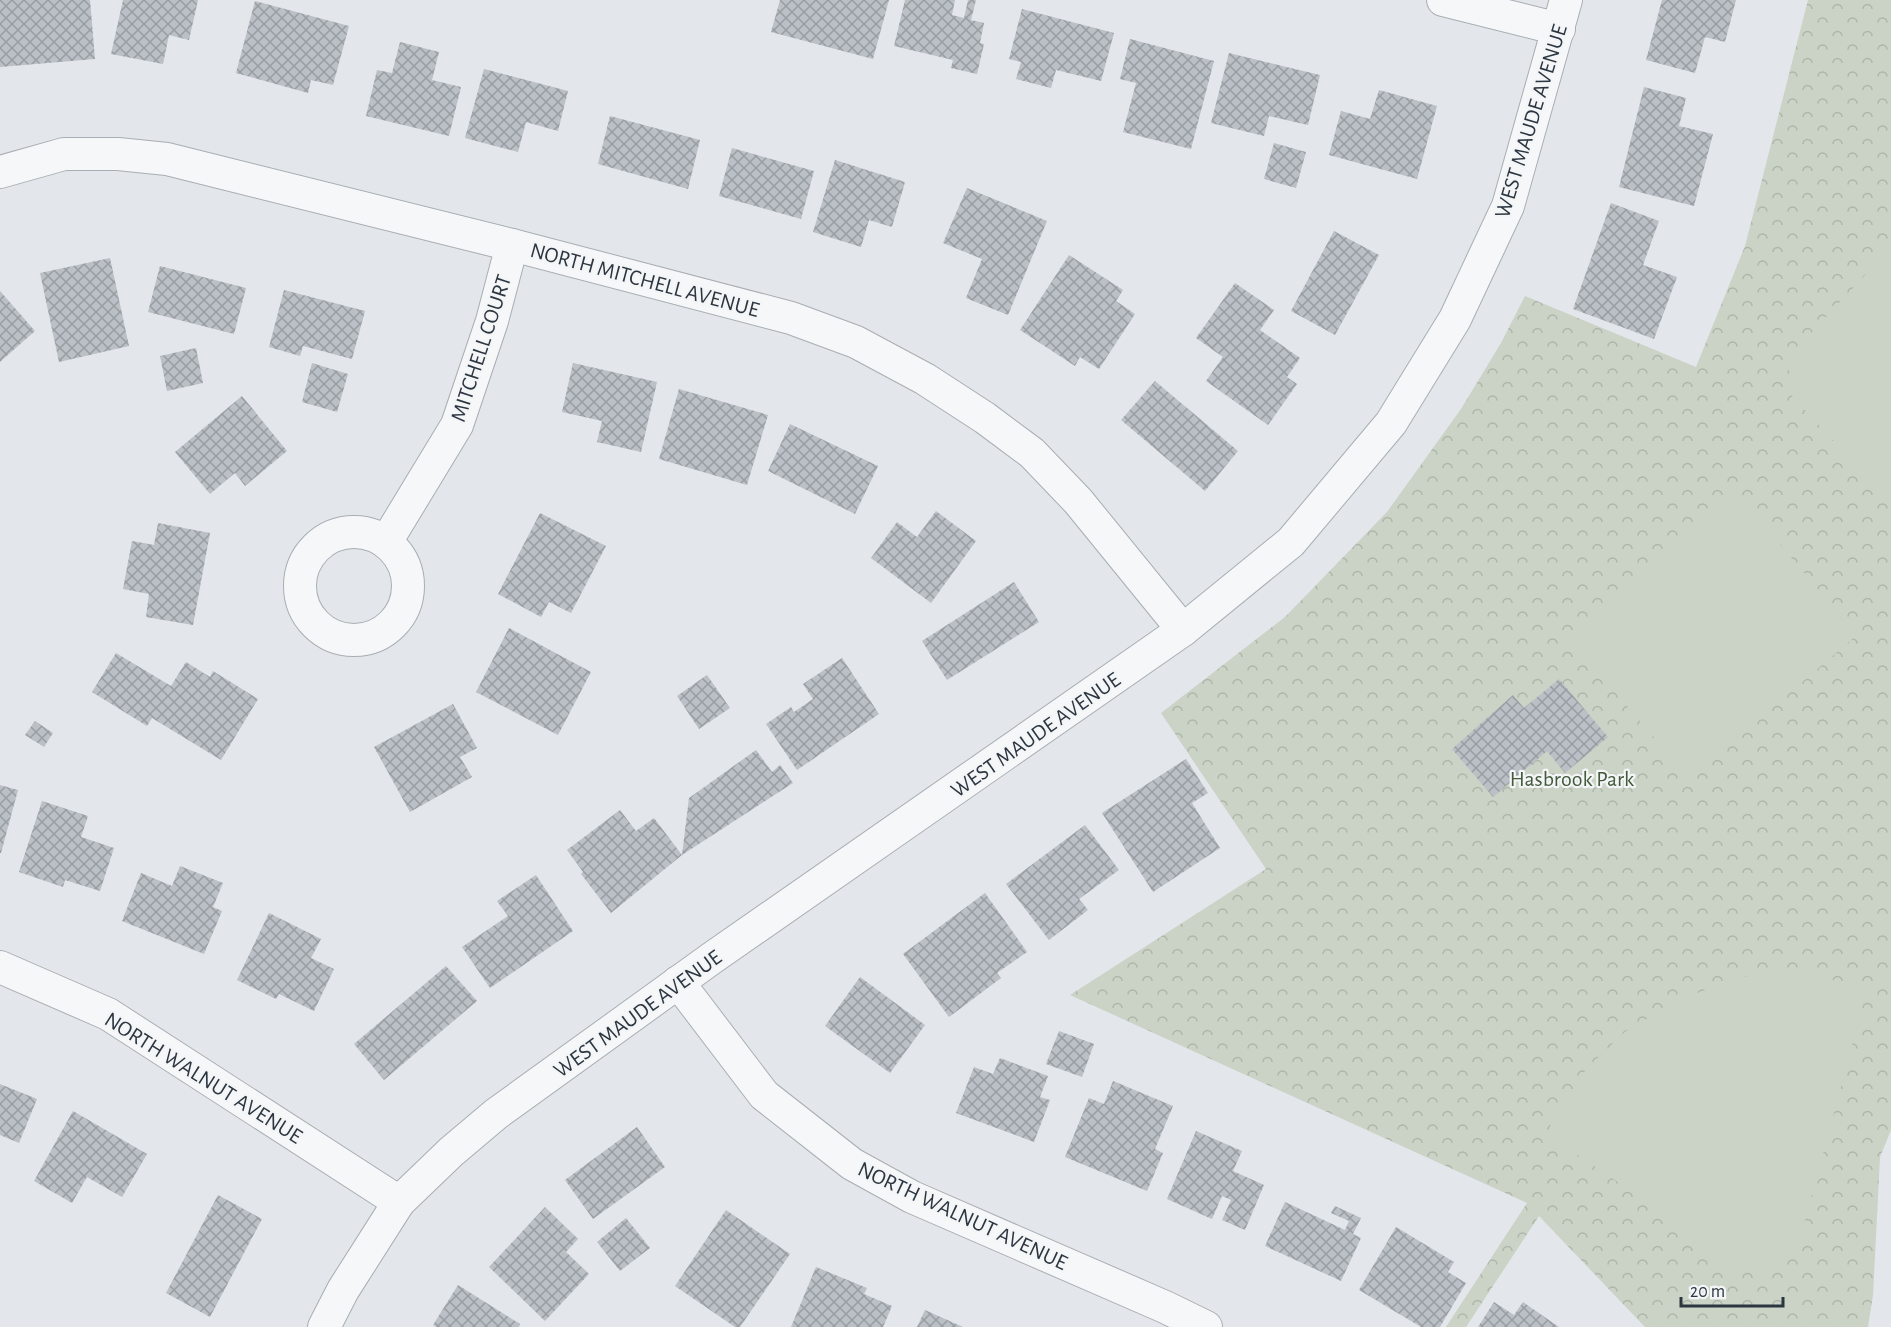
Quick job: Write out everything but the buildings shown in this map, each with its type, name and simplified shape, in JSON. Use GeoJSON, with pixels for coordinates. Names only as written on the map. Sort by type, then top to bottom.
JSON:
{"type":"FeatureCollection","features":[{"type":"Feature","properties":{"kind":"street"},"geometry":{"type":"LineString","coordinates":[[1443,0],[1562,14]]}},
{"type":"Feature","properties":{"kind":"street","name":"WEST MAUDE AVENUE"},"geometry":{"type":"LineString","coordinates":[[324,1327],[343,1290],[399,1202],[495,1114],[678,982],[1183,630],[1291,542],[1391,423],[1455,319],[1508,206],[1562,14]]}},
{"type":"Feature","properties":{"kind":"street","name":"NORTH MITCHELL AVENUE"},"geometry":{"type":"LineString","coordinates":[[0,172],[64,154],[118,154],[167,159],[512,245],[791,318],[856,342],[925,379],[985,418],[1032,453],[1078,501],[1183,630]]}},
{"type":"Feature","properties":{"kind":"street","name":"MITCHELL COURT"},"geometry":{"type":"LineString","coordinates":[[386,542],[456,425],[492,321],[512,245]]}},
{"type":"Feature","properties":{"kind":"street","name":"NORTH WALNUT AVENUE"},"geometry":{"type":"LineString","coordinates":[[0,967],[108,1014],[399,1202]]}},
{"type":"Feature","properties":{"kind":"street","name":"NORTH WALNUT AVENUE"},"geometry":{"type":"LineString","coordinates":[[678,982],[764,1095],[852,1164],[912,1197],[1206,1327]]}},
{"type":"Feature","properties":{"kind":"green space","name":"Hasbrook Park"},"geometry":{"type":"Polygon","coordinates":[[[1808,0],[1891,0],[1891,1130],[1880,1157],[1873,1295],[1868,1327],[1645,1327],[1539,1216],[1466,1327],[1446,1327],[1527,1203],[1070,995],[1266,869],[1161,713],[1285,617],[1387,512],[1461,409],[1501,343],[1525,296],[1696,367],[1745,246],[1808,0]]]}},
{"type":"Feature","properties":{"kind":"green space"},"geometry":{"type":"Polygon","coordinates":[[[1891,247],[1891,503],[1791,395],[1788,358],[1891,247]]]}},
{"type":"Feature","properties":{"kind":"green space"},"geometry":{"type":"Polygon","coordinates":[[[1736,493],[1857,635],[1690,779],[1568,638],[1736,493]]]}},
{"type":"Feature","properties":{"kind":"green space"},"geometry":{"type":"Polygon","coordinates":[[[1803,971],[1867,990],[1801,1236],[1793,1253],[1764,1274],[1726,1267],[1647,1202],[1547,1134],[1553,1119],[1587,1068],[1626,1031],[1682,999],[1739,977],[1803,971]]]}}]}
